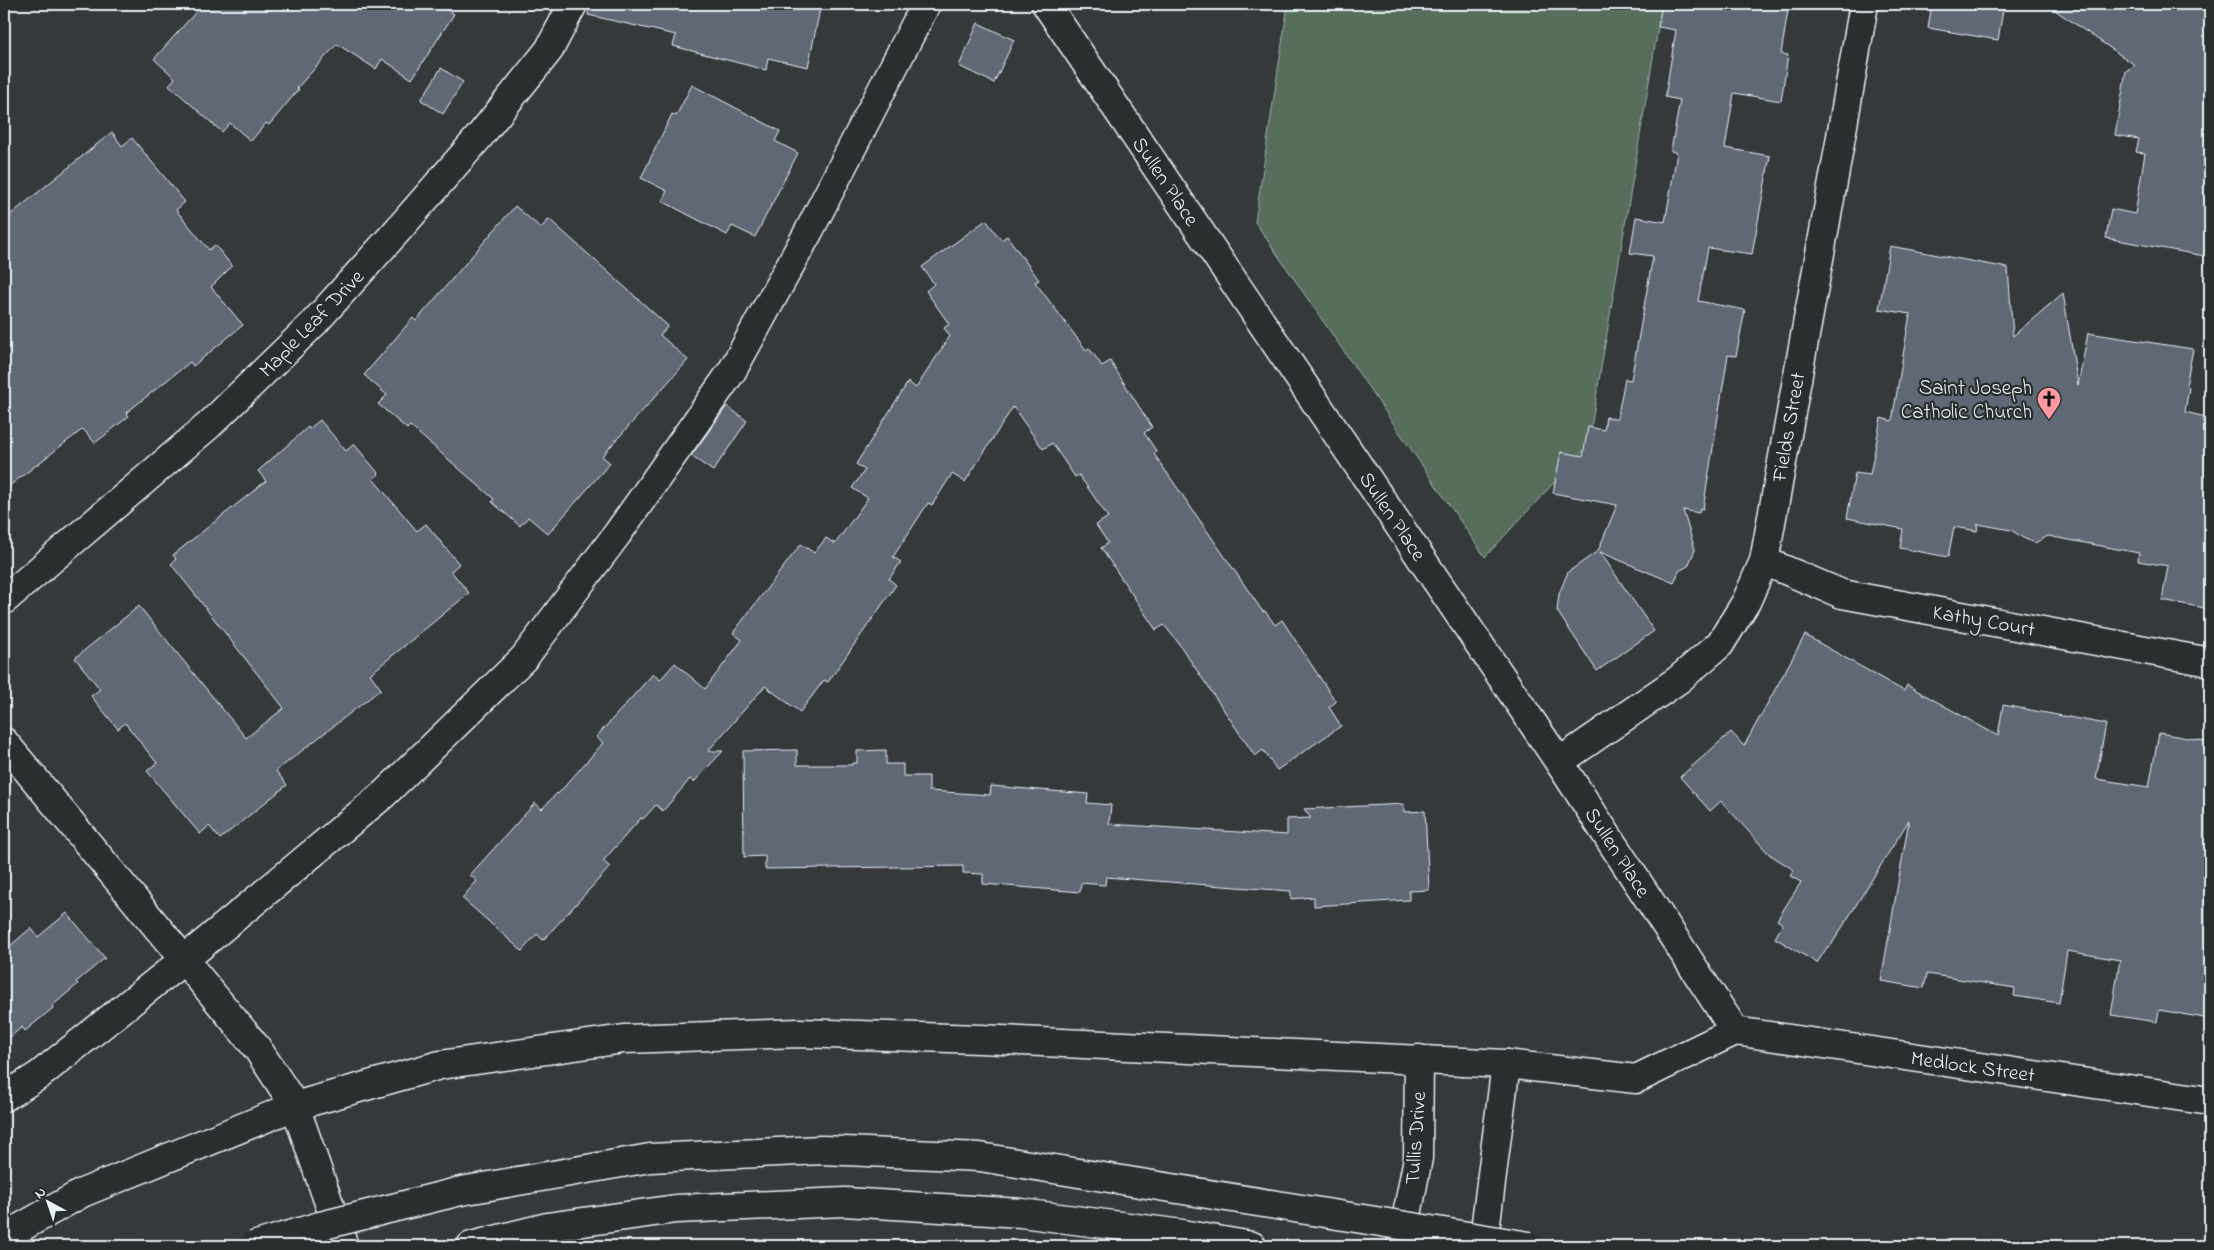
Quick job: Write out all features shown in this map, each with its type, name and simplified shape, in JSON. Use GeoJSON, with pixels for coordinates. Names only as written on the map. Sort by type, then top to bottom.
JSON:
{"type":"FeatureCollection","features":[{"type":"Feature","properties":{"kind":"street","name":"Maple Leaf Drive"},"geometry":{"type":"LineString","coordinates":[[4,600],[210,425],[313,324],[398,230],[543,58],[573,4]]}},
{"type":"Feature","properties":{"kind":"street"},"geometry":{"type":"LineString","coordinates":[[4,1097],[38,1076],[185,959],[384,794],[524,658],[618,534],[732,371],[809,231],[926,4]]}},
{"type":"Feature","properties":{"kind":"street","name":"Sullen Place"},"geometry":{"type":"LineString","coordinates":[[1046,4],[1559,762],[1735,1031]]}},
{"type":"Feature","properties":{"kind":"street","name":"Fields Street"},"geometry":{"type":"LineString","coordinates":[[1559,762],[1678,680],[1720,644],[1746,602],[1764,561],[1864,4]]}},
{"type":"Feature","properties":{"kind":"street","name":"Kathy Court"},"geometry":{"type":"LineString","coordinates":[[1764,561],[1842,594],[2210,662]]}},
{"type":"Feature","properties":{"kind":"street"},"geometry":{"type":"LineString","coordinates":[[4,742],[258,1048],[295,1106],[344,1246]]}},
{"type":"Feature","properties":{"kind":"street"},"geometry":{"type":"LineString","coordinates":[[4,1237],[82,1193],[295,1106],[440,1065],[624,1039],[799,1033],[980,1039],[1506,1064],[1636,1079],[1735,1031]]}},
{"type":"Feature","properties":{"kind":"street","name":"Medlock Street"},"geometry":{"type":"LineString","coordinates":[[1735,1031],[2210,1101]]}},
{"type":"Feature","properties":{"kind":"street","name":"Tullis Drive"},"geometry":{"type":"LineString","coordinates":[[1402,1246],[1418,1158],[1419,1059]]}},
{"type":"Feature","properties":{"kind":"street"},"geometry":{"type":"LineString","coordinates":[[1483,1246],[1506,1064]]}},
{"type":"Feature","properties":{"kind":"street"},"geometry":{"type":"LineString","coordinates":[[253,1246],[320,1226],[461,1191],[650,1158],[822,1150],[980,1157],[1529,1246]]}},
{"type":"Feature","properties":{"kind":"street"},"geometry":{"type":"LineString","coordinates":[[471,1246],[547,1227],[676,1209],[845,1202],[1021,1213],[1182,1234],[1252,1246]]}},
{"type":"Feature","properties":{"kind":"green space"},"geometry":{"type":"Polygon","coordinates":[[[1288,4],[1662,4],[1588,446],[1485,557],[1255,222],[1288,4]]]}},
{"type":"Feature","properties":{"kind":"building"},"geometry":{"type":"Polygon","coordinates":[[[203,4],[438,4],[454,14],[412,79],[382,59],[376,69],[337,44],[297,88],[299,89],[269,125],[266,123],[251,141],[230,123],[222,132],[169,85],[175,78],[154,59],[203,4]]]}},
{"type":"Feature","properties":{"kind":"building"},"geometry":{"type":"Polygon","coordinates":[[[590,4],[821,4],[808,67],[768,58],[766,70],[673,46],[676,35],[588,15],[590,4]]]}},
{"type":"Feature","properties":{"kind":"building"},"geometry":{"type":"Polygon","coordinates":[[[1662,4],[1789,4],[1781,54],[1788,55],[1781,101],[1734,93],[1725,148],[1770,156],[1752,254],[1708,248],[1698,301],[1745,310],[1736,356],[1728,355],[1703,509],[1700,508],[1699,513],[1683,510],[1695,550],[1688,566],[1679,571],[1674,583],[1600,552],[1654,631],[1597,671],[1557,611],[1559,594],[1568,572],[1598,551],[1617,505],[1553,493],[1561,452],[1583,456],[1588,427],[1604,430],[1606,417],[1617,419],[1625,379],[1631,380],[1653,256],[1630,253],[1636,217],[1665,222],[1677,153],[1671,151],[1680,100],[1665,97],[1676,30],[1658,27],[1662,4]]]}},
{"type":"Feature","properties":{"kind":"building"},"geometry":{"type":"Polygon","coordinates":[[[1932,4],[2004,4],[1998,40],[1928,28],[1932,4]]]}},
{"type":"Feature","properties":{"kind":"building"},"geometry":{"type":"Polygon","coordinates":[[[2046,4],[2210,4],[2210,257],[2106,238],[2111,209],[2135,214],[2145,153],[2136,152],[2139,139],[2115,135],[2126,71],[2135,65],[2046,4]]]}},
{"type":"Feature","properties":{"kind":"building"},"geometry":{"type":"Polygon","coordinates":[[[978,23],[1014,40],[994,83],[959,66],[978,23]]]}},
{"type":"Feature","properties":{"kind":"building"},"geometry":{"type":"Polygon","coordinates":[[[441,68],[463,82],[443,114],[421,100],[441,68]]]}},
{"type":"Feature","properties":{"kind":"building"},"geometry":{"type":"Polygon","coordinates":[[[692,85],[780,131],[775,141],[798,153],[755,237],[732,226],[727,235],[662,201],[667,191],[641,178],[672,114],[676,116],[692,85]]]}},
{"type":"Feature","properties":{"kind":"building"},"geometry":{"type":"Polygon","coordinates":[[[112,132],[122,146],[132,138],[185,202],[176,210],[209,250],[215,245],[232,266],[211,287],[243,325],[193,366],[190,362],[126,413],[129,416],[95,443],[83,429],[4,490],[4,220],[112,132]]]}},
{"type":"Feature","properties":{"kind":"building"},"geometry":{"type":"Polygon","coordinates":[[[515,206],[541,228],[549,219],[668,326],[660,335],[688,360],[602,456],[610,463],[548,534],[528,517],[520,526],[492,502],[494,499],[410,426],[407,429],[378,404],[387,395],[364,375],[413,318],[416,321],[515,206]]]}},
{"type":"Feature","properties":{"kind":"building"},"geometry":{"type":"Polygon","coordinates":[[[986,220],[1001,240],[1007,236],[1039,280],[1035,282],[1086,350],[1089,348],[1102,366],[1110,361],[1152,427],[1144,433],[1157,452],[1154,454],[1263,612],[1265,611],[1275,625],[1282,620],[1336,702],[1329,707],[1341,726],[1277,770],[1263,750],[1255,756],[1177,641],[1164,625],[1156,630],[1101,548],[1108,543],[1096,525],[1108,517],[1079,475],[1075,477],[1052,443],[1043,449],[1013,407],[965,482],[952,474],[932,505],[928,503],[893,557],[901,562],[889,579],[896,585],[828,682],[824,680],[800,712],[765,686],[708,751],[723,751],[694,782],[690,779],[663,811],[656,805],[643,819],[641,818],[603,861],[610,867],[543,940],[537,934],[522,951],[462,898],[477,881],[470,875],[535,803],[542,809],[558,794],[603,743],[596,737],[653,674],[660,680],[675,663],[705,689],[742,640],[733,633],[801,544],[814,553],[826,538],[835,544],[868,498],[852,488],[865,470],[856,464],[908,382],[916,388],[950,336],[944,328],[949,324],[926,291],[934,284],[922,267],[986,220]]]}},
{"type":"Feature","properties":{"kind":"building"},"geometry":{"type":"Polygon","coordinates":[[[1890,246],[2008,268],[2013,336],[2063,293],[2078,385],[2088,333],[2193,349],[2186,386],[2189,387],[2185,412],[2210,418],[2210,609],[2162,600],[2168,566],[2138,561],[2139,553],[2048,536],[2035,543],[2011,530],[1978,524],[1977,531],[1954,527],[1948,557],[1900,548],[1903,529],[1847,518],[1855,473],[1870,475],[1881,418],[1892,421],[1910,314],[1879,309],[1890,246]]]}},
{"type":"Feature","properties":{"kind":"building"},"geometry":{"type":"Polygon","coordinates":[[[727,406],[747,421],[713,471],[691,456],[727,406]]]}},
{"type":"Feature","properties":{"kind":"building"},"geometry":{"type":"Polygon","coordinates":[[[320,420],[346,451],[354,444],[379,474],[373,479],[417,531],[426,524],[459,564],[451,571],[469,593],[370,674],[381,689],[276,771],[287,785],[220,839],[209,826],[200,834],[147,771],[157,763],[125,723],[118,729],[91,696],[100,689],[75,658],[139,606],[246,738],[284,708],[171,564],[176,559],[173,555],[266,481],[258,471],[308,427],[309,429],[320,420]]]}},
{"type":"Feature","properties":{"kind":"building"},"geometry":{"type":"Polygon","coordinates":[[[1805,635],[1904,691],[1907,685],[1998,736],[2003,705],[2106,724],[2096,779],[2149,787],[2159,733],[2210,742],[2210,1019],[2159,1010],[2157,1022],[2111,1015],[2120,960],[2067,951],[2059,1003],[2014,996],[2015,988],[1927,974],[1924,988],[1881,981],[1909,820],[1830,947],[1828,946],[1817,963],[1775,938],[1783,924],[1777,920],[1801,882],[1790,876],[1794,870],[1769,854],[1721,801],[1710,811],[1680,777],[1731,732],[1744,746],[1805,635]]]}},
{"type":"Feature","properties":{"kind":"building"},"geometry":{"type":"Polygon","coordinates":[[[797,750],[797,765],[852,765],[852,763],[857,763],[857,751],[886,750],[886,764],[903,764],[903,776],[929,776],[929,791],[990,795],[991,786],[1088,794],[1087,803],[1111,805],[1109,824],[1287,835],[1287,819],[1311,818],[1304,809],[1404,804],[1404,812],[1425,811],[1429,890],[1409,891],[1409,900],[1314,906],[1314,897],[1291,899],[1291,891],[1106,877],[1105,885],[1081,883],[1080,892],[983,884],[983,874],[963,873],[963,866],[765,869],[765,856],[744,857],[743,751],[797,750]]]}},
{"type":"Feature","properties":{"kind":"building"},"geometry":{"type":"Polygon","coordinates":[[[67,913],[105,958],[76,982],[78,984],[52,1006],[53,1008],[25,1031],[22,1027],[4,1042],[4,951],[31,928],[38,937],[67,913]]]}},
{"type":"Feature","properties":{"kind":"place","name":"Saint Joseph Catholic Church"},"geometry":{"type":"Point","coordinates":[2049,420]}}]}
